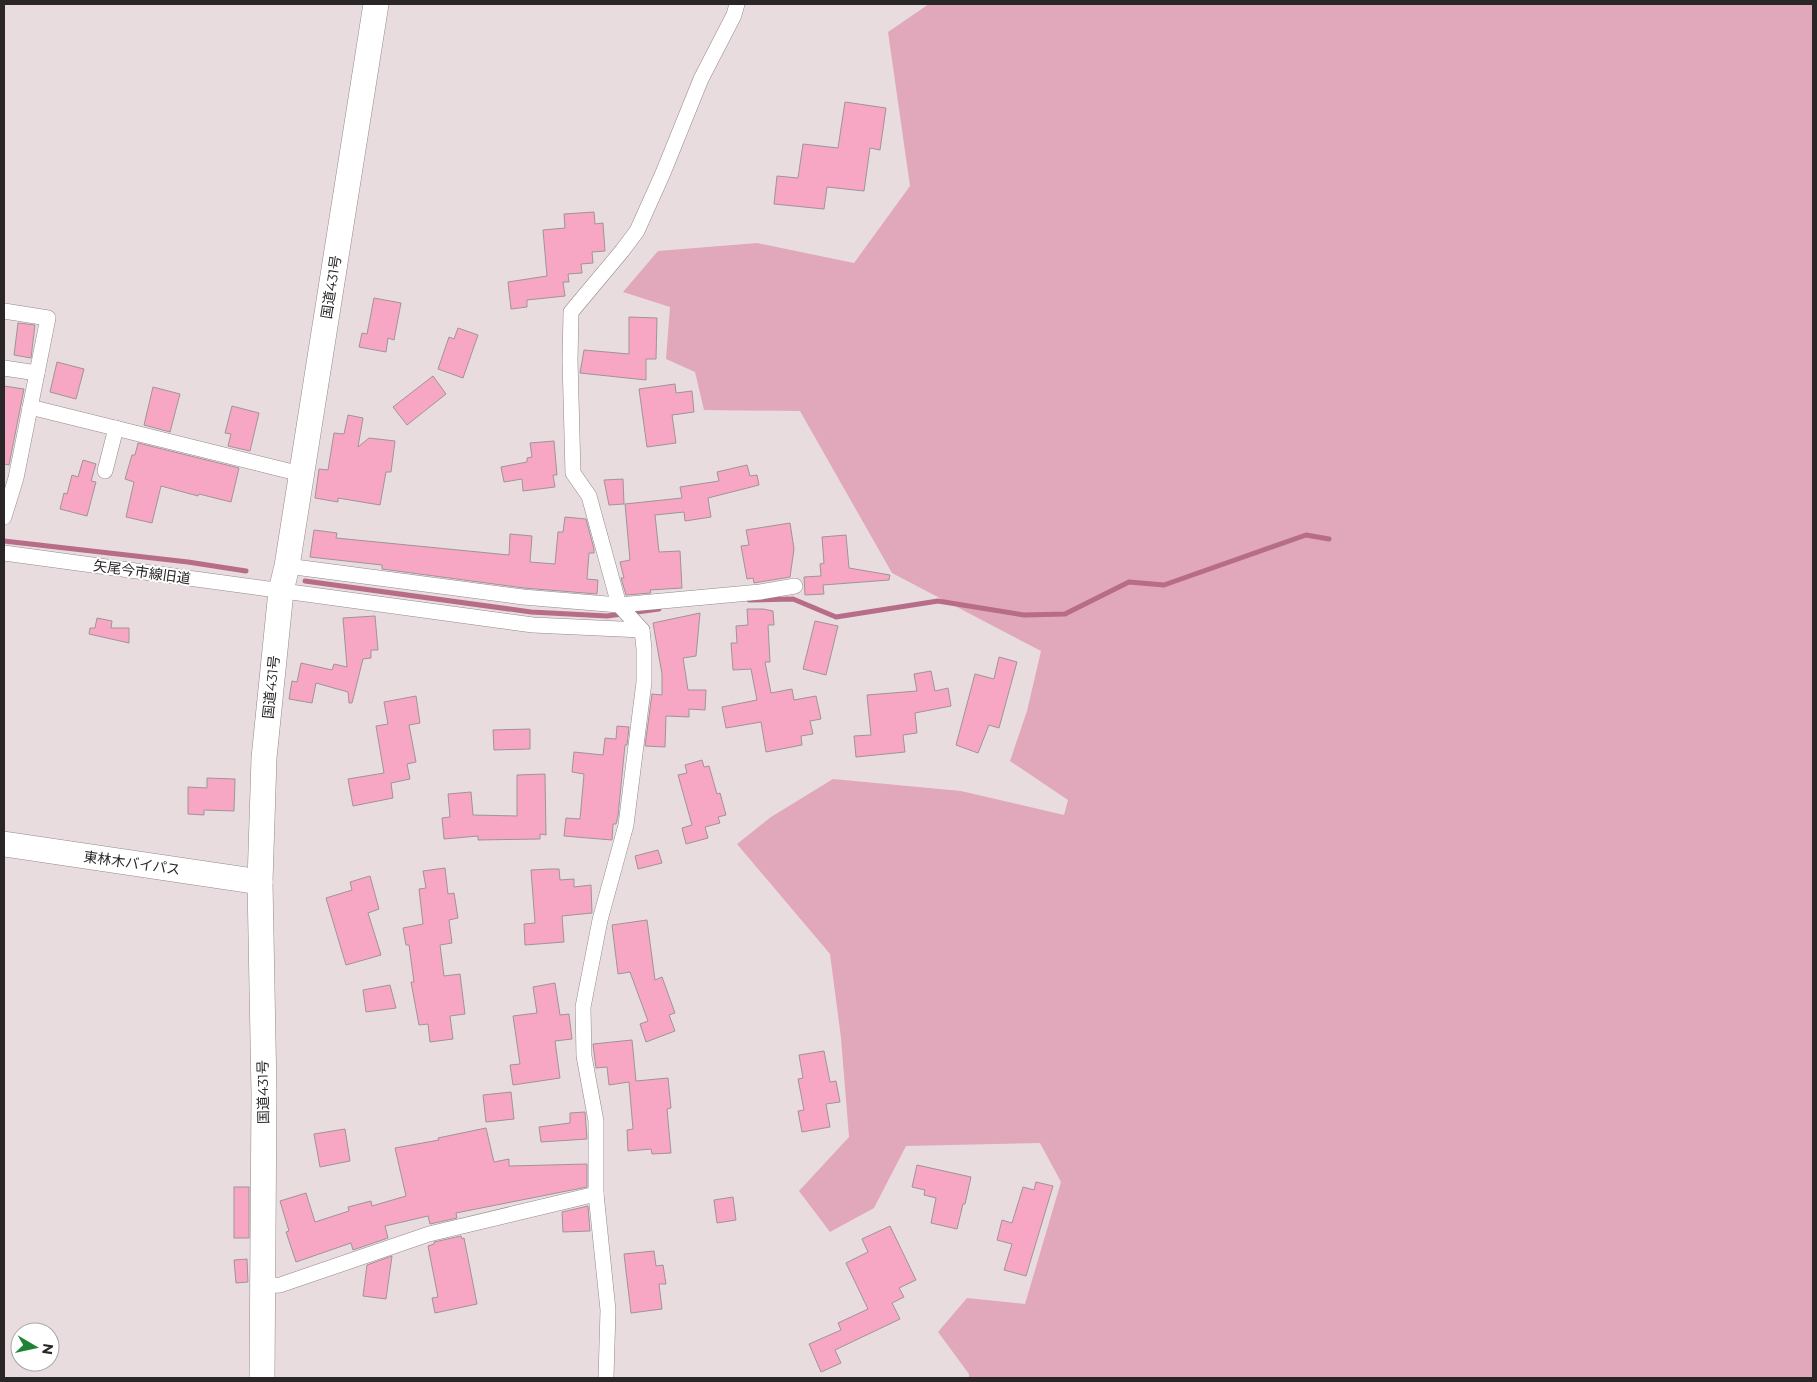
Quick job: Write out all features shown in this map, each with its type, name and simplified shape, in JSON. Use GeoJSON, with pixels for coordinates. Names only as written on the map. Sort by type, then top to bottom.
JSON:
{"type":"FeatureCollection","features":[{"type":"Feature","properties":{"kind":"highway","name":"国道431号"},"geometry":{"type":"LineString","coordinates":[[262,1378],[264,1093],[260,882],[264,758],[281,591],[376,4]]}},
{"type":"Feature","properties":{"kind":"highway","name":"東林木バイパス"},"geometry":{"type":"LineString","coordinates":[[4,844],[260,882]]}},
{"type":"Feature","properties":{"kind":"street"},"geometry":{"type":"LineString","coordinates":[[606,1378],[608,1310],[596,1194],[596,1121],[584,1056],[583,1007],[600,920],[626,825],[644,682],[644,649],[642,630],[619,605],[589,496],[574,473],[570,360],[571,312],[637,231],[701,79],[738,4]]}},
{"type":"Feature","properties":{"kind":"street"},"geometry":{"type":"LineString","coordinates":[[4,310],[48,318],[30,407],[10,477],[4,517]]}},
{"type":"Feature","properties":{"kind":"street"},"geometry":{"type":"LineString","coordinates":[[4,368],[37,373]]}},
{"type":"Feature","properties":{"kind":"street"},"geometry":{"type":"LineString","coordinates":[[30,407],[301,474]]}},
{"type":"Feature","properties":{"kind":"street"},"geometry":{"type":"LineString","coordinates":[[105,471],[116,428]]}},
{"type":"Feature","properties":{"kind":"street","name":"矢尾今市線旧道"},"geometry":{"type":"LineString","coordinates":[[4,553],[533,625],[642,630]]}},
{"type":"Feature","properties":{"kind":"street"},"geometry":{"type":"LineString","coordinates":[[286,566],[522,597],[619,605],[760,592],[795,586]]}},
{"type":"Feature","properties":{"kind":"street"},"geometry":{"type":"LineString","coordinates":[[264,1286],[280,1286],[429,1234],[596,1194]]}},
{"type":"Feature","properties":{"kind":"shaded area"},"geometry":{"type":"Polygon","coordinates":[[[929,4],[1813,4],[1813,1378],[969,1378],[969,1374],[938,1332],[967,1298],[1025,1304],[1061,1182],[1040,1143],[906,1146],[874,1208],[830,1232],[799,1191],[849,1137],[841,1038],[830,954],[737,844],[771,817],[833,779],[961,791],[1064,815],[1068,800],[1010,761],[1027,711],[1041,651],[892,573],[800,411],[704,410],[695,372],[666,359],[670,307],[623,292],[658,251],[757,243],[854,263],[910,186],[888,32],[929,4]]]}},
{"type":"Feature","properties":{"kind":"building"},"geometry":{"type":"Polygon","coordinates":[[[845,102],[886,108],[880,150],[870,148],[864,191],[827,187],[824,209],[774,204],[777,176],[798,178],[803,144],[838,148],[845,102]]]}},
{"type":"Feature","properties":{"kind":"building"},"geometry":{"type":"Polygon","coordinates":[[[594,212],[595,224],[603,223],[605,251],[592,252],[593,263],[581,264],[582,273],[568,274],[569,282],[563,282],[565,296],[527,300],[527,307],[511,309],[508,282],[547,276],[543,230],[565,228],[564,214],[594,212]]]}},
{"type":"Feature","properties":{"kind":"building"},"geometry":{"type":"Polygon","coordinates":[[[374,298],[401,303],[394,340],[388,338],[386,352],[359,347],[362,333],[367,334],[374,298]]]}},
{"type":"Feature","properties":{"kind":"building"},"geometry":{"type":"Polygon","coordinates":[[[629,317],[657,318],[656,359],[646,359],[646,380],[580,373],[584,350],[629,354],[629,317]]]}},
{"type":"Feature","properties":{"kind":"building"},"geometry":{"type":"Polygon","coordinates":[[[18,323],[35,325],[31,358],[14,355],[18,323]]]}},
{"type":"Feature","properties":{"kind":"building"},"geometry":{"type":"Polygon","coordinates":[[[458,328],[478,335],[463,378],[438,369],[449,337],[454,339],[458,328]]]}},
{"type":"Feature","properties":{"kind":"building"},"geometry":{"type":"Polygon","coordinates":[[[57,362],[84,369],[76,399],[50,392],[57,362]]]}},
{"type":"Feature","properties":{"kind":"building"},"geometry":{"type":"Polygon","coordinates":[[[433,376],[446,394],[407,425],[393,407],[433,376]]]}},
{"type":"Feature","properties":{"kind":"building"},"geometry":{"type":"Polygon","coordinates":[[[675,384],[676,393],[692,391],[694,412],[672,415],[676,443],[647,447],[639,389],[675,384]]]}},
{"type":"Feature","properties":{"kind":"building"},"geometry":{"type":"Polygon","coordinates":[[[4,386],[24,389],[9,465],[4,464],[4,386]]]}},
{"type":"Feature","properties":{"kind":"building"},"geometry":{"type":"Polygon","coordinates":[[[153,387],[180,394],[170,432],[144,425],[153,387]]]}},
{"type":"Feature","properties":{"kind":"building"},"geometry":{"type":"Polygon","coordinates":[[[232,406],[259,413],[250,451],[228,446],[231,434],[225,433],[232,406]]]}},
{"type":"Feature","properties":{"kind":"building"},"geometry":{"type":"Polygon","coordinates":[[[348,415],[363,418],[358,447],[369,438],[395,441],[391,472],[386,472],[380,505],[338,498],[338,502],[315,498],[319,469],[328,470],[334,433],[344,434],[348,415]]]}},
{"type":"Feature","properties":{"kind":"building"},"geometry":{"type":"Polygon","coordinates":[[[554,441],[557,475],[553,475],[555,487],[523,491],[522,479],[504,482],[501,467],[527,462],[527,458],[532,457],[530,443],[554,441]]]}},
{"type":"Feature","properties":{"kind":"building"},"geometry":{"type":"Polygon","coordinates":[[[138,443],[239,468],[231,502],[199,494],[198,496],[161,486],[152,523],[126,517],[134,482],[125,479],[132,455],[135,455],[138,443]]]}},
{"type":"Feature","properties":{"kind":"building"},"geometry":{"type":"Polygon","coordinates":[[[83,460],[96,464],[91,481],[96,482],[87,516],[60,509],[64,493],[67,494],[72,475],[78,477],[83,460]]]}},
{"type":"Feature","properties":{"kind":"building"},"geometry":{"type":"Polygon","coordinates":[[[747,465],[750,476],[757,475],[759,485],[708,498],[711,517],[685,521],[684,512],[655,515],[659,552],[680,551],[682,588],[650,590],[651,593],[626,595],[621,578],[624,578],[620,562],[630,560],[625,504],[682,498],[680,487],[719,481],[717,472],[747,465]]]}},
{"type":"Feature","properties":{"kind":"building"},"geometry":{"type":"Polygon","coordinates":[[[623,479],[624,504],[609,505],[604,480],[623,479]]]}},
{"type":"Feature","properties":{"kind":"building"},"geometry":{"type":"Polygon","coordinates":[[[565,517],[586,519],[594,549],[594,553],[589,553],[587,579],[598,580],[597,594],[524,588],[382,569],[382,565],[310,557],[314,530],[337,533],[336,538],[509,555],[510,534],[532,536],[530,562],[555,564],[558,532],[563,532],[565,517]]]}},
{"type":"Feature","properties":{"kind":"building"},"geometry":{"type":"Polygon","coordinates":[[[790,523],[794,549],[790,577],[754,583],[753,578],[747,579],[741,546],[749,545],[746,530],[790,523]]]}},
{"type":"Feature","properties":{"kind":"building"},"geometry":{"type":"Polygon","coordinates":[[[846,535],[849,568],[890,575],[889,580],[823,585],[824,594],[805,595],[804,577],[821,576],[820,564],[824,563],[822,537],[846,535]]]}},
{"type":"Feature","properties":{"kind":"building"},"geometry":{"type":"Polygon","coordinates":[[[747,609],[773,611],[774,625],[768,625],[770,662],[765,662],[771,693],[792,689],[794,700],[816,696],[821,719],[810,721],[813,734],[801,736],[802,745],[766,752],[761,722],[726,728],[722,707],[757,700],[751,669],[733,670],[731,643],[737,643],[736,626],[748,625],[747,609]]]}},
{"type":"Feature","properties":{"kind":"building"},"geometry":{"type":"Polygon","coordinates":[[[700,613],[696,656],[683,658],[688,690],[706,690],[705,710],[689,709],[689,717],[666,716],[665,747],[645,746],[652,694],[662,695],[662,674],[653,623],[700,613]]]}},
{"type":"Feature","properties":{"kind":"building"},"geometry":{"type":"Polygon","coordinates":[[[375,616],[378,650],[371,650],[371,658],[363,659],[352,703],[349,703],[348,692],[316,683],[312,703],[289,699],[292,681],[297,682],[301,663],[332,670],[334,664],[347,667],[343,618],[375,616]]]}},
{"type":"Feature","properties":{"kind":"building"},"geometry":{"type":"Polygon","coordinates":[[[97,618],[112,621],[111,628],[129,628],[129,643],[89,634],[90,628],[95,628],[97,618]]]}},
{"type":"Feature","properties":{"kind":"building"},"geometry":{"type":"Polygon","coordinates":[[[815,621],[838,626],[826,675],[803,669],[815,621]]]}},
{"type":"Feature","properties":{"kind":"building"},"geometry":{"type":"Polygon","coordinates":[[[999,657],[1017,662],[999,728],[989,725],[978,753],[956,745],[975,674],[994,679],[999,657]]]}},
{"type":"Feature","properties":{"kind":"building"},"geometry":{"type":"Polygon","coordinates":[[[931,671],[935,691],[948,688],[951,706],[915,713],[917,733],[903,735],[905,752],[856,757],[854,736],[871,735],[867,695],[917,691],[914,674],[931,671]]]}},
{"type":"Feature","properties":{"kind":"building"},"geometry":{"type":"Polygon","coordinates":[[[416,696],[420,723],[409,725],[416,762],[407,764],[410,779],[391,783],[393,798],[353,806],[348,779],[384,773],[376,726],[388,724],[384,702],[416,696]]]}},
{"type":"Feature","properties":{"kind":"building"},"geometry":{"type":"Polygon","coordinates":[[[617,726],[629,727],[627,745],[625,745],[618,816],[616,824],[613,824],[612,840],[564,836],[566,818],[580,819],[584,774],[572,772],[574,752],[603,755],[605,738],[616,739],[617,726]]]}},
{"type":"Feature","properties":{"kind":"building"},"geometry":{"type":"Polygon","coordinates":[[[530,729],[530,749],[494,750],[493,730],[530,729]]]}},
{"type":"Feature","properties":{"kind":"building"},"geometry":{"type":"Polygon","coordinates":[[[702,760],[704,767],[709,766],[717,794],[720,793],[726,815],[718,817],[720,823],[705,827],[708,838],[686,844],[682,828],[692,825],[678,775],[687,773],[685,765],[702,760]]]}},
{"type":"Feature","properties":{"kind":"building"},"geometry":{"type":"Polygon","coordinates":[[[545,774],[546,835],[540,834],[540,839],[478,840],[478,836],[444,839],[442,818],[450,817],[448,794],[471,792],[473,815],[517,816],[517,775],[545,774]]]}},
{"type":"Feature","properties":{"kind":"building"},"geometry":{"type":"Polygon","coordinates":[[[207,778],[235,779],[234,811],[204,810],[204,815],[188,814],[188,787],[207,788],[207,778]]]}},
{"type":"Feature","properties":{"kind":"building"},"geometry":{"type":"Polygon","coordinates":[[[658,850],[662,863],[638,869],[635,856],[658,850]]]}},
{"type":"Feature","properties":{"kind":"building"},"geometry":{"type":"Polygon","coordinates":[[[445,868],[448,894],[454,893],[458,918],[449,920],[452,943],[440,945],[444,976],[460,974],[465,1014],[450,1016],[453,1039],[430,1042],[428,1024],[419,1025],[411,982],[414,982],[409,945],[406,945],[403,928],[423,924],[419,889],[426,888],[423,871],[445,868]]]}},
{"type":"Feature","properties":{"kind":"building"},"geometry":{"type":"Polygon","coordinates":[[[559,869],[560,880],[574,879],[574,887],[591,885],[592,913],[562,916],[564,942],[525,945],[524,924],[535,923],[531,870],[559,869]]]}},
{"type":"Feature","properties":{"kind":"building"},"geometry":{"type":"Polygon","coordinates":[[[370,876],[379,909],[368,913],[381,955],[346,965],[326,898],[352,890],[350,882],[370,876]]]}},
{"type":"Feature","properties":{"kind":"building"},"geometry":{"type":"Polygon","coordinates":[[[647,920],[655,980],[662,977],[675,1013],[669,1015],[675,1031],[646,1042],[640,1024],[648,1021],[630,972],[618,974],[612,925],[647,920]]]}},
{"type":"Feature","properties":{"kind":"building"},"geometry":{"type":"Polygon","coordinates":[[[555,983],[560,1015],[569,1014],[572,1039],[555,1041],[560,1078],[513,1085],[510,1065],[520,1064],[513,1016],[537,1013],[533,987],[555,983]]]}},
{"type":"Feature","properties":{"kind":"building"},"geometry":{"type":"Polygon","coordinates":[[[390,985],[396,1008],[366,1012],[363,990],[390,985]]]}},
{"type":"Feature","properties":{"kind":"building"},"geometry":{"type":"Polygon","coordinates":[[[632,1040],[636,1081],[668,1078],[671,1108],[667,1109],[671,1153],[652,1154],[651,1149],[628,1151],[627,1130],[633,1129],[629,1082],[609,1085],[607,1067],[596,1068],[593,1044],[632,1040]]]}},
{"type":"Feature","properties":{"kind":"building"},"geometry":{"type":"Polygon","coordinates":[[[824,1051],[830,1082],[836,1081],[840,1102],[826,1104],[830,1127],[802,1132],[798,1111],[804,1110],[798,1079],[803,1078],[799,1055],[824,1051]]]}},
{"type":"Feature","properties":{"kind":"building"},"geometry":{"type":"Polygon","coordinates":[[[511,1092],[514,1119],[486,1122],[483,1095],[511,1092]]]}},
{"type":"Feature","properties":{"kind":"building"},"geometry":{"type":"Polygon","coordinates":[[[585,1112],[587,1139],[541,1142],[539,1127],[570,1123],[570,1113],[585,1112]]]}},
{"type":"Feature","properties":{"kind":"building"},"geometry":{"type":"Polygon","coordinates":[[[486,1128],[494,1162],[509,1159],[509,1166],[587,1164],[587,1187],[456,1213],[457,1218],[430,1224],[428,1216],[385,1226],[388,1238],[353,1250],[351,1243],[296,1262],[286,1232],[289,1231],[280,1201],[306,1193],[315,1222],[349,1211],[348,1207],[371,1201],[372,1206],[406,1196],[395,1148],[439,1140],[438,1138],[486,1128]]]}},
{"type":"Feature","properties":{"kind":"building"},"geometry":{"type":"Polygon","coordinates":[[[345,1129],[350,1161],[320,1167],[314,1134],[345,1129]]]}},
{"type":"Feature","properties":{"kind":"building"},"geometry":{"type":"Polygon","coordinates":[[[917,1165],[971,1177],[957,1229],[931,1223],[936,1198],[924,1195],[925,1190],[912,1187],[917,1165]]]}},
{"type":"Feature","properties":{"kind":"building"},"geometry":{"type":"Polygon","coordinates":[[[1036,1182],[1053,1186],[1026,1276],[1004,1270],[1012,1244],[997,1240],[1002,1220],[1012,1223],[1023,1187],[1034,1190],[1036,1182]]]}},
{"type":"Feature","properties":{"kind":"building"},"geometry":{"type":"Polygon","coordinates":[[[234,1187],[249,1187],[249,1238],[234,1238],[234,1187]]]}},
{"type":"Feature","properties":{"kind":"building"},"geometry":{"type":"Polygon","coordinates":[[[733,1197],[736,1220],[717,1223],[714,1200],[733,1197]]]}},
{"type":"Feature","properties":{"kind":"building"},"geometry":{"type":"Polygon","coordinates":[[[588,1206],[590,1231],[563,1232],[562,1212],[588,1206]]]}},
{"type":"Feature","properties":{"kind":"building"},"geometry":{"type":"Polygon","coordinates":[[[890,1226],[916,1280],[899,1288],[904,1297],[892,1303],[900,1319],[835,1350],[841,1363],[821,1372],[809,1344],[841,1330],[838,1323],[868,1309],[846,1263],[868,1252],[862,1239],[890,1226]]]}},
{"type":"Feature","properties":{"kind":"building"},"geometry":{"type":"Polygon","coordinates":[[[461,1236],[462,1239],[464,1238],[477,1304],[435,1313],[432,1298],[438,1297],[428,1246],[434,1244],[434,1242],[461,1236]]]}},
{"type":"Feature","properties":{"kind":"building"},"geometry":{"type":"Polygon","coordinates":[[[654,1251],[656,1266],[663,1265],[666,1284],[659,1284],[662,1309],[631,1313],[624,1254],[654,1251]]]}},
{"type":"Feature","properties":{"kind":"building"},"geometry":{"type":"Polygon","coordinates":[[[392,1256],[386,1299],[363,1296],[367,1265],[392,1256]]]}},
{"type":"Feature","properties":{"kind":"building"},"geometry":{"type":"Polygon","coordinates":[[[247,1259],[248,1282],[236,1283],[234,1260],[247,1259]]]}},
{"type":"Feature","properties":{"kind":"waterway"},"geometry":{"type":"LineString","coordinates":[[749,600],[793,599],[836,617],[938,601],[1024,615],[1065,614],[1129,582],[1164,585],[1306,535],[1329,539]]}},
{"type":"Feature","properties":{"kind":"waterway"},"geometry":{"type":"LineString","coordinates":[[4,541],[188,562],[246,571]]}},
{"type":"Feature","properties":{"kind":"waterway"},"geometry":{"type":"LineString","coordinates":[[305,581],[531,612],[607,616],[659,609]]}}]}
